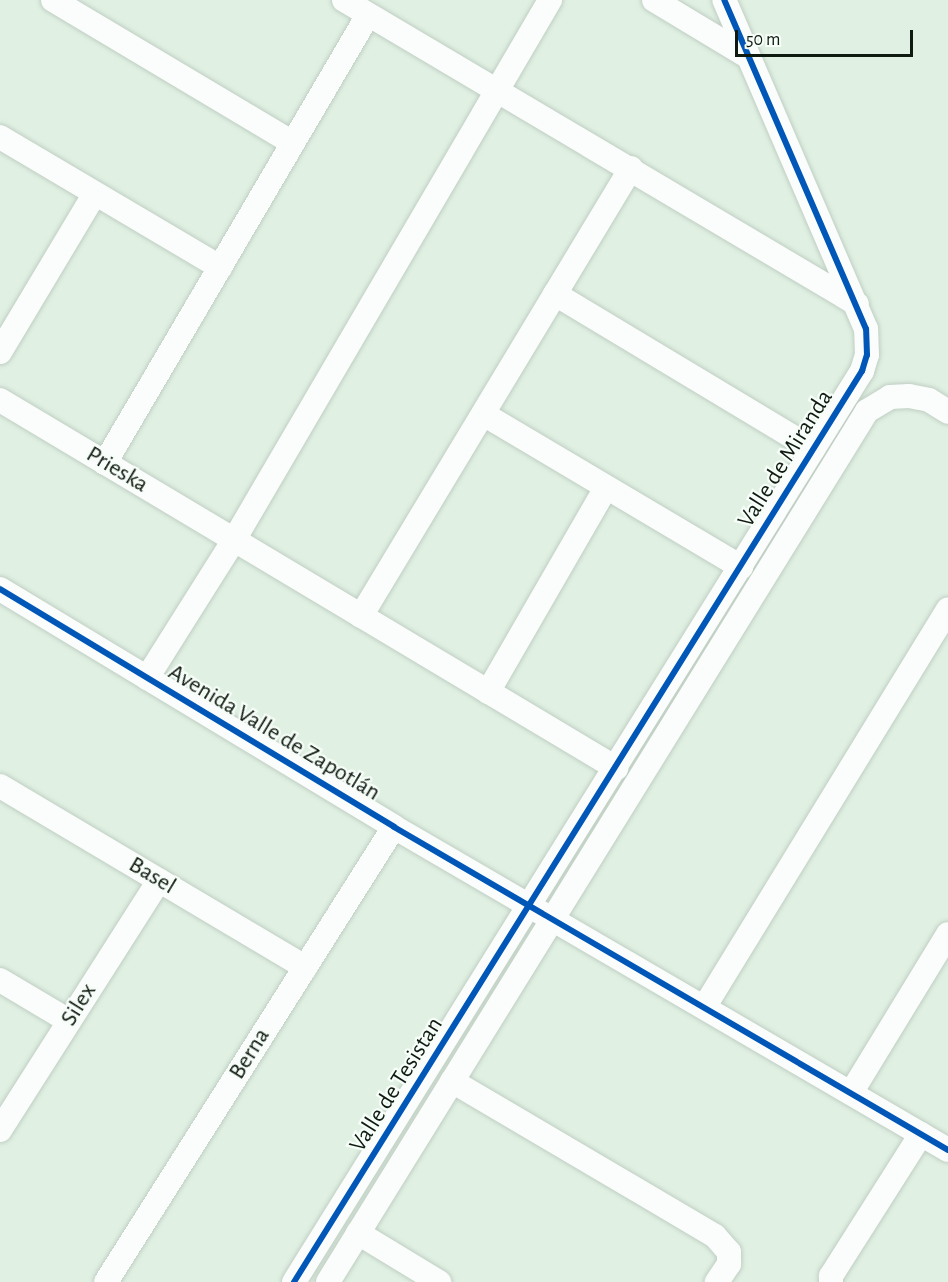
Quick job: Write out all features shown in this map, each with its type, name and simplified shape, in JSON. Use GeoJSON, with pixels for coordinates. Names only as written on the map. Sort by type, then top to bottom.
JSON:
{"type":"FeatureCollection","features":[{"type":"Feature","properties":{"kind":"street"},"geometry":{"type":"LineString","coordinates":[[53,0],[293,143]]}},
{"type":"Feature","properties":{"kind":"street"},"geometry":{"type":"LineString","coordinates":[[344,0],[857,304]]}},
{"type":"Feature","properties":{"kind":"street"},"geometry":{"type":"LineString","coordinates":[[147,678],[234,540],[550,0]]}},
{"type":"Feature","properties":{"kind":"street"},"geometry":{"type":"LineString","coordinates":[[654,0],[747,56]]}},
{"type":"Feature","properties":{"kind":"street","name":"Valle de Miranda"},"geometry":{"type":"LineString","coordinates":[[530,907],[862,371],[867,355],[866,329],[857,304],[724,0]]}},
{"type":"Feature","properties":{"kind":"street"},"geometry":{"type":"LineString","coordinates":[[105,463],[368,15]]}},
{"type":"Feature","properties":{"kind":"street"},"geometry":{"type":"LineString","coordinates":[[0,137],[94,195],[220,267]]}},
{"type":"Feature","properties":{"kind":"street"},"geometry":{"type":"LineString","coordinates":[[361,616],[485,415],[631,168]]}},
{"type":"Feature","properties":{"kind":"street"},"geometry":{"type":"LineString","coordinates":[[0,352],[94,195]]}},
{"type":"Feature","properties":{"kind":"street"},"geometry":{"type":"LineString","coordinates":[[555,294],[813,449]]}},
{"type":"Feature","properties":{"kind":"street"},"geometry":{"type":"LineString","coordinates":[[327,1282],[867,411],[890,397],[909,396],[930,400],[948,412]]}},
{"type":"Feature","properties":{"kind":"street","name":"Prieska"},"geometry":{"type":"LineString","coordinates":[[0,400],[616,768]]}},
{"type":"Feature","properties":{"kind":"street"},"geometry":{"type":"LineString","coordinates":[[485,415],[741,567]]}},
{"type":"Feature","properties":{"kind":"street"},"geometry":{"type":"LineString","coordinates":[[488,692],[606,488]]}},
{"type":"Feature","properties":{"kind":"street","name":"Avenida Valle de Zapotlán"},"geometry":{"type":"LineString","coordinates":[[0,589],[530,907],[705,1006],[948,1150]]}},
{"type":"Feature","properties":{"kind":"street"},"geometry":{"type":"LineString","coordinates":[[705,1006],[948,609]]}},
{"type":"Feature","properties":{"kind":"street","name":"Basel"},"geometry":{"type":"LineString","coordinates":[[0,786],[305,967]]}},
{"type":"Feature","properties":{"kind":"street","name":"Berna"},"geometry":{"type":"LineString","coordinates":[[106,1282],[394,826]]}},
{"type":"Feature","properties":{"kind":"street","name":"Silex"},"geometry":{"type":"LineString","coordinates":[[0,1130],[159,880]]}},
{"type":"Feature","properties":{"kind":"street","name":"Valle de Tesistan"},"geometry":{"type":"LineString","coordinates":[[294,1282],[530,907]]}},
{"type":"Feature","properties":{"kind":"street"},"geometry":{"type":"LineString","coordinates":[[851,1093],[948,934]]}},
{"type":"Feature","properties":{"kind":"street"},"geometry":{"type":"LineString","coordinates":[[0,980],[69,1021]]}},
{"type":"Feature","properties":{"kind":"street"},"geometry":{"type":"LineString","coordinates":[[453,1081],[715,1236],[729,1252],[729,1264],[717,1282]]}},
{"type":"Feature","properties":{"kind":"street"},"geometry":{"type":"LineString","coordinates":[[831,1282],[831,1276],[921,1134]]}},
{"type":"Feature","properties":{"kind":"street"},"geometry":{"type":"LineString","coordinates":[[358,1233],[439,1282]]}},
{"type":"Feature","properties":{"kind":"cycle path"},"geometry":{"type":"LineString","coordinates":[[294,1282],[862,371],[867,355],[866,329],[724,0]]}},
{"type":"Feature","properties":{"kind":"cycle path"},"geometry":{"type":"LineString","coordinates":[[0,589],[394,827],[948,1150]]}}]}
